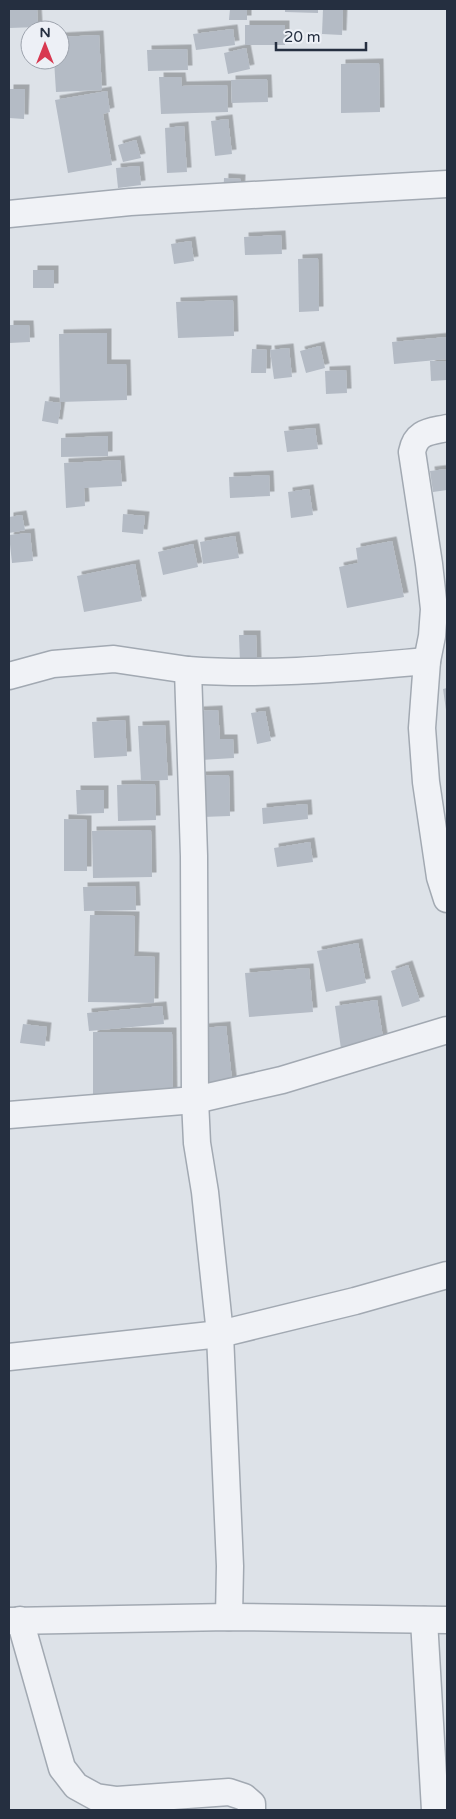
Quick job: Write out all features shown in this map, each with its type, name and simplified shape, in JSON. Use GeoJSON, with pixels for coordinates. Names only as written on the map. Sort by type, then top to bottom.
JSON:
{"type":"FeatureCollection","features":[{"type":"Feature","properties":{"kind":"street"},"geometry":{"type":"LineString","coordinates":[[9,214],[130,202],[447,184]]}},
{"type":"Feature","properties":{"kind":"street"},"geometry":{"type":"LineString","coordinates":[[447,428],[423,434],[414,442],[412,452],[434,610],[432,636],[427,661],[422,728],[426,782],[440,877],[447,898]]}},
{"type":"Feature","properties":{"kind":"street"},"geometry":{"type":"LineString","coordinates":[[9,676],[53,664],[114,659],[188,670],[232,673],[302,672],[427,661]]}},
{"type":"Feature","properties":{"kind":"street"},"geometry":{"type":"LineString","coordinates":[[188,670],[194,856],[195,1100],[197,1143],[205,1192],[220,1334],[230,1566],[229,1618]]}},
{"type":"Feature","properties":{"kind":"street"},"geometry":{"type":"LineString","coordinates":[[9,1115],[195,1100],[282,1080],[447,1030]]}},
{"type":"Feature","properties":{"kind":"street"},"geometry":{"type":"LineString","coordinates":[[9,1358],[220,1334],[355,1301],[447,1275]]}},
{"type":"Feature","properties":{"kind":"street"},"geometry":{"type":"LineString","coordinates":[[252,1810],[252,1804],[244,1797],[229,1792],[117,1800],[96,1797],[76,1786],[62,1768],[14,1621],[229,1618],[435,1620],[435,1810]]}},
{"type":"Feature","properties":{"kind":"building"},"geometry":{"type":"Polygon","coordinates":[[[9,9],[37,9],[38,20],[20,20],[20,28],[9,28],[9,9]]]}},
{"type":"Feature","properties":{"kind":"building"},"geometry":{"type":"Polygon","coordinates":[[[230,9],[247,9],[247,20],[229,20],[230,9]]]}},
{"type":"Feature","properties":{"kind":"building"},"geometry":{"type":"Polygon","coordinates":[[[285,9],[318,9],[318,13],[285,12],[285,9]]]}},
{"type":"Feature","properties":{"kind":"building"},"geometry":{"type":"Polygon","coordinates":[[[323,9],[343,9],[342,35],[322,34],[323,9]]]}},
{"type":"Feature","properties":{"kind":"building"},"geometry":{"type":"Polygon","coordinates":[[[245,25],[285,25],[285,45],[245,45],[245,25]]]}},
{"type":"Feature","properties":{"kind":"building"},"geometry":{"type":"Polygon","coordinates":[[[233,29],[235,45],[196,50],[193,34],[233,29]]]}},
{"type":"Feature","properties":{"kind":"building"},"geometry":{"type":"Polygon","coordinates":[[[99,35],[102,90],[56,92],[55,70],[70,70],[70,36],[99,35]]]}},
{"type":"Feature","properties":{"kind":"building"},"geometry":{"type":"Polygon","coordinates":[[[246,48],[250,69],[228,74],[224,53],[246,48]]]}},
{"type":"Feature","properties":{"kind":"building"},"geometry":{"type":"Polygon","coordinates":[[[187,49],[188,70],[148,71],[147,50],[187,49]]]}},
{"type":"Feature","properties":{"kind":"building"},"geometry":{"type":"Polygon","coordinates":[[[379,63],[380,112],[341,113],[341,64],[379,63]]]}},
{"type":"Feature","properties":{"kind":"building"},"geometry":{"type":"Polygon","coordinates":[[[159,77],[181,77],[182,86],[227,85],[228,112],[161,114],[159,77]]]}},
{"type":"Feature","properties":{"kind":"building"},"geometry":{"type":"Polygon","coordinates":[[[267,79],[268,102],[232,103],[231,80],[267,79]]]}},
{"type":"Feature","properties":{"kind":"building"},"geometry":{"type":"Polygon","coordinates":[[[9,89],[25,89],[24,119],[9,118],[9,89]]]}},
{"type":"Feature","properties":{"kind":"building"},"geometry":{"type":"Polygon","coordinates":[[[107,91],[110,112],[103,114],[112,165],[68,173],[55,100],[107,91]]]}},
{"type":"Feature","properties":{"kind":"building"},"geometry":{"type":"Polygon","coordinates":[[[228,119],[232,154],[215,156],[211,121],[228,119]]]}},
{"type":"Feature","properties":{"kind":"building"},"geometry":{"type":"Polygon","coordinates":[[[184,126],[187,172],[167,173],[165,128],[184,126]]]}},
{"type":"Feature","properties":{"kind":"building"},"geometry":{"type":"Polygon","coordinates":[[[136,140],[141,158],[123,162],[118,145],[136,140]]]}},
{"type":"Feature","properties":{"kind":"building"},"geometry":{"type":"Polygon","coordinates":[[[139,166],[141,185],[118,188],[116,168],[139,166]]]}},
{"type":"Feature","properties":{"kind":"building"},"geometry":{"type":"Polygon","coordinates":[[[224,178],[241,179],[240,204],[223,203],[224,178]]]}},
{"type":"Feature","properties":{"kind":"building"},"geometry":{"type":"Polygon","coordinates":[[[281,235],[282,254],[245,255],[244,237],[281,235]]]}},
{"type":"Feature","properties":{"kind":"building"},"geometry":{"type":"Polygon","coordinates":[[[191,241],[194,261],[174,264],[171,244],[191,241]]]}},
{"type":"Feature","properties":{"kind":"building"},"geometry":{"type":"Polygon","coordinates":[[[318,258],[319,311],[299,312],[298,259],[318,258]]]}},
{"type":"Feature","properties":{"kind":"building"},"geometry":{"type":"Polygon","coordinates":[[[33,270],[54,270],[54,288],[33,288],[33,270]]]}},
{"type":"Feature","properties":{"kind":"building"},"geometry":{"type":"Polygon","coordinates":[[[233,300],[234,336],[178,338],[176,302],[233,300]]]}},
{"type":"Feature","properties":{"kind":"building"},"geometry":{"type":"Polygon","coordinates":[[[9,325],[29,325],[30,342],[9,343],[9,325]]]}},
{"type":"Feature","properties":{"kind":"building"},"geometry":{"type":"Polygon","coordinates":[[[107,333],[107,364],[126,364],[127,400],[60,402],[59,334],[107,333]]]}},
{"type":"Feature","properties":{"kind":"building"},"geometry":{"type":"Polygon","coordinates":[[[447,337],[447,359],[394,364],[392,342],[447,337]]]}},
{"type":"Feature","properties":{"kind":"building"},"geometry":{"type":"Polygon","coordinates":[[[320,346],[325,368],[306,373],[300,351],[320,346]]]}},
{"type":"Feature","properties":{"kind":"building"},"geometry":{"type":"Polygon","coordinates":[[[289,348],[292,377],[274,379],[270,350],[289,348]]]}},
{"type":"Feature","properties":{"kind":"building"},"geometry":{"type":"Polygon","coordinates":[[[252,349],[267,350],[266,373],[251,373],[252,349]]]}},
{"type":"Feature","properties":{"kind":"building"},"geometry":{"type":"Polygon","coordinates":[[[430,361],[447,361],[447,380],[431,381],[430,361]]]}},
{"type":"Feature","properties":{"kind":"building"},"geometry":{"type":"Polygon","coordinates":[[[346,370],[347,393],[326,394],[325,371],[346,370]]]}},
{"type":"Feature","properties":{"kind":"building"},"geometry":{"type":"Polygon","coordinates":[[[45,401],[61,403],[58,424],[42,421],[45,401]]]}},
{"type":"Feature","properties":{"kind":"building"},"geometry":{"type":"Polygon","coordinates":[[[315,428],[318,449],[287,452],[284,431],[315,428]]]}},
{"type":"Feature","properties":{"kind":"building"},"geometry":{"type":"Polygon","coordinates":[[[108,436],[108,456],[61,457],[61,438],[108,436]]]}},
{"type":"Feature","properties":{"kind":"building"},"geometry":{"type":"Polygon","coordinates":[[[120,460],[122,486],[84,488],[85,506],[66,508],[64,463],[120,460]]]}},
{"type":"Feature","properties":{"kind":"building"},"geometry":{"type":"Polygon","coordinates":[[[447,469],[447,490],[433,492],[430,471],[447,469]]]}},
{"type":"Feature","properties":{"kind":"building"},"geometry":{"type":"Polygon","coordinates":[[[269,475],[270,496],[230,498],[229,477],[269,475]]]}},
{"type":"Feature","properties":{"kind":"building"},"geometry":{"type":"Polygon","coordinates":[[[309,489],[313,515],[291,518],[288,492],[309,489]]]}},
{"type":"Feature","properties":{"kind":"building"},"geometry":{"type":"Polygon","coordinates":[[[123,514],[145,516],[143,534],[122,532],[123,514]]]}},
{"type":"Feature","properties":{"kind":"building"},"geometry":{"type":"Polygon","coordinates":[[[22,515],[25,530],[9,533],[9,517],[22,515]]]}},
{"type":"Feature","properties":{"kind":"building"},"geometry":{"type":"Polygon","coordinates":[[[30,533],[33,561],[12,563],[9,535],[30,533]]]}},
{"type":"Feature","properties":{"kind":"building"},"geometry":{"type":"Polygon","coordinates":[[[235,536],[239,558],[203,564],[200,542],[235,536]]]}},
{"type":"Feature","properties":{"kind":"building"},"geometry":{"type":"Polygon","coordinates":[[[392,541],[404,597],[347,608],[339,567],[358,563],[356,548],[392,541]]]}},
{"type":"Feature","properties":{"kind":"building"},"geometry":{"type":"Polygon","coordinates":[[[193,544],[198,567],[163,575],[158,552],[193,544]]]}},
{"type":"Feature","properties":{"kind":"building"},"geometry":{"type":"Polygon","coordinates":[[[135,564],[142,601],[84,612],[77,576],[135,564]]]}},
{"type":"Feature","properties":{"kind":"building"},"geometry":{"type":"Polygon","coordinates":[[[239,635],[256,635],[257,662],[240,663],[239,635]]]}},
{"type":"Feature","properties":{"kind":"building"},"geometry":{"type":"Polygon","coordinates":[[[447,688],[447,710],[446,710],[443,689],[447,688]]]}},
{"type":"Feature","properties":{"kind":"building"},"geometry":{"type":"Polygon","coordinates":[[[218,710],[220,739],[233,739],[234,758],[201,760],[199,711],[218,710]]]}},
{"type":"Feature","properties":{"kind":"building"},"geometry":{"type":"Polygon","coordinates":[[[265,711],[271,741],[257,744],[251,713],[265,711]]]}},
{"type":"Feature","properties":{"kind":"building"},"geometry":{"type":"Polygon","coordinates":[[[125,720],[127,756],[94,758],[92,722],[125,720]]]}},
{"type":"Feature","properties":{"kind":"building"},"geometry":{"type":"Polygon","coordinates":[[[165,725],[168,780],[141,781],[138,726],[165,725]]]}},
{"type":"Feature","properties":{"kind":"building"},"geometry":{"type":"Polygon","coordinates":[[[229,775],[230,816],[202,817],[201,776],[229,775]]]}},
{"type":"Feature","properties":{"kind":"building"},"geometry":{"type":"Polygon","coordinates":[[[155,784],[156,820],[118,821],[117,785],[155,784]]]}},
{"type":"Feature","properties":{"kind":"building"},"geometry":{"type":"Polygon","coordinates":[[[76,790],[104,790],[104,813],[77,814],[76,790]]]}},
{"type":"Feature","properties":{"kind":"building"},"geometry":{"type":"Polygon","coordinates":[[[307,804],[308,819],[263,824],[262,808],[307,804]]]}},
{"type":"Feature","properties":{"kind":"building"},"geometry":{"type":"Polygon","coordinates":[[[64,819],[87,820],[87,871],[64,871],[64,819]]]}},
{"type":"Feature","properties":{"kind":"building"},"geometry":{"type":"Polygon","coordinates":[[[151,830],[152,877],[93,878],[92,831],[151,830]]]}},
{"type":"Feature","properties":{"kind":"building"},"geometry":{"type":"Polygon","coordinates":[[[310,842],[313,862],[277,867],[274,848],[310,842]]]}},
{"type":"Feature","properties":{"kind":"building"},"geometry":{"type":"Polygon","coordinates":[[[135,886],[136,910],[84,911],[83,887],[135,886]]]}},
{"type":"Feature","properties":{"kind":"building"},"geometry":{"type":"Polygon","coordinates":[[[90,915],[135,916],[134,956],[155,957],[154,1003],[88,1002],[90,915]]]}},
{"type":"Feature","properties":{"kind":"building"},"geometry":{"type":"Polygon","coordinates":[[[358,943],[366,983],[326,992],[317,951],[358,943]]]}},
{"type":"Feature","properties":{"kind":"building"},"geometry":{"type":"Polygon","coordinates":[[[408,965],[420,1001],[402,1007],[391,971],[408,965]]]}},
{"type":"Feature","properties":{"kind":"building"},"geometry":{"type":"Polygon","coordinates":[[[309,968],[313,1012],[249,1017],[245,973],[309,968]]]}},
{"type":"Feature","properties":{"kind":"building"},"geometry":{"type":"Polygon","coordinates":[[[377,1000],[385,1050],[342,1056],[335,1006],[377,1000]]]}},
{"type":"Feature","properties":{"kind":"building"},"geometry":{"type":"Polygon","coordinates":[[[162,1006],[164,1024],[89,1031],[87,1013],[162,1006]]]}},
{"type":"Feature","properties":{"kind":"building"},"geometry":{"type":"Polygon","coordinates":[[[23,1024],[47,1027],[45,1046],[20,1043],[23,1024]]]}},
{"type":"Feature","properties":{"kind":"building"},"geometry":{"type":"Polygon","coordinates":[[[226,1026],[234,1097],[210,1100],[203,1028],[226,1026]]]}},
{"type":"Feature","properties":{"kind":"building"},"geometry":{"type":"Polygon","coordinates":[[[93,1032],[172,1032],[173,1106],[93,1101],[93,1032]]]}}]}
